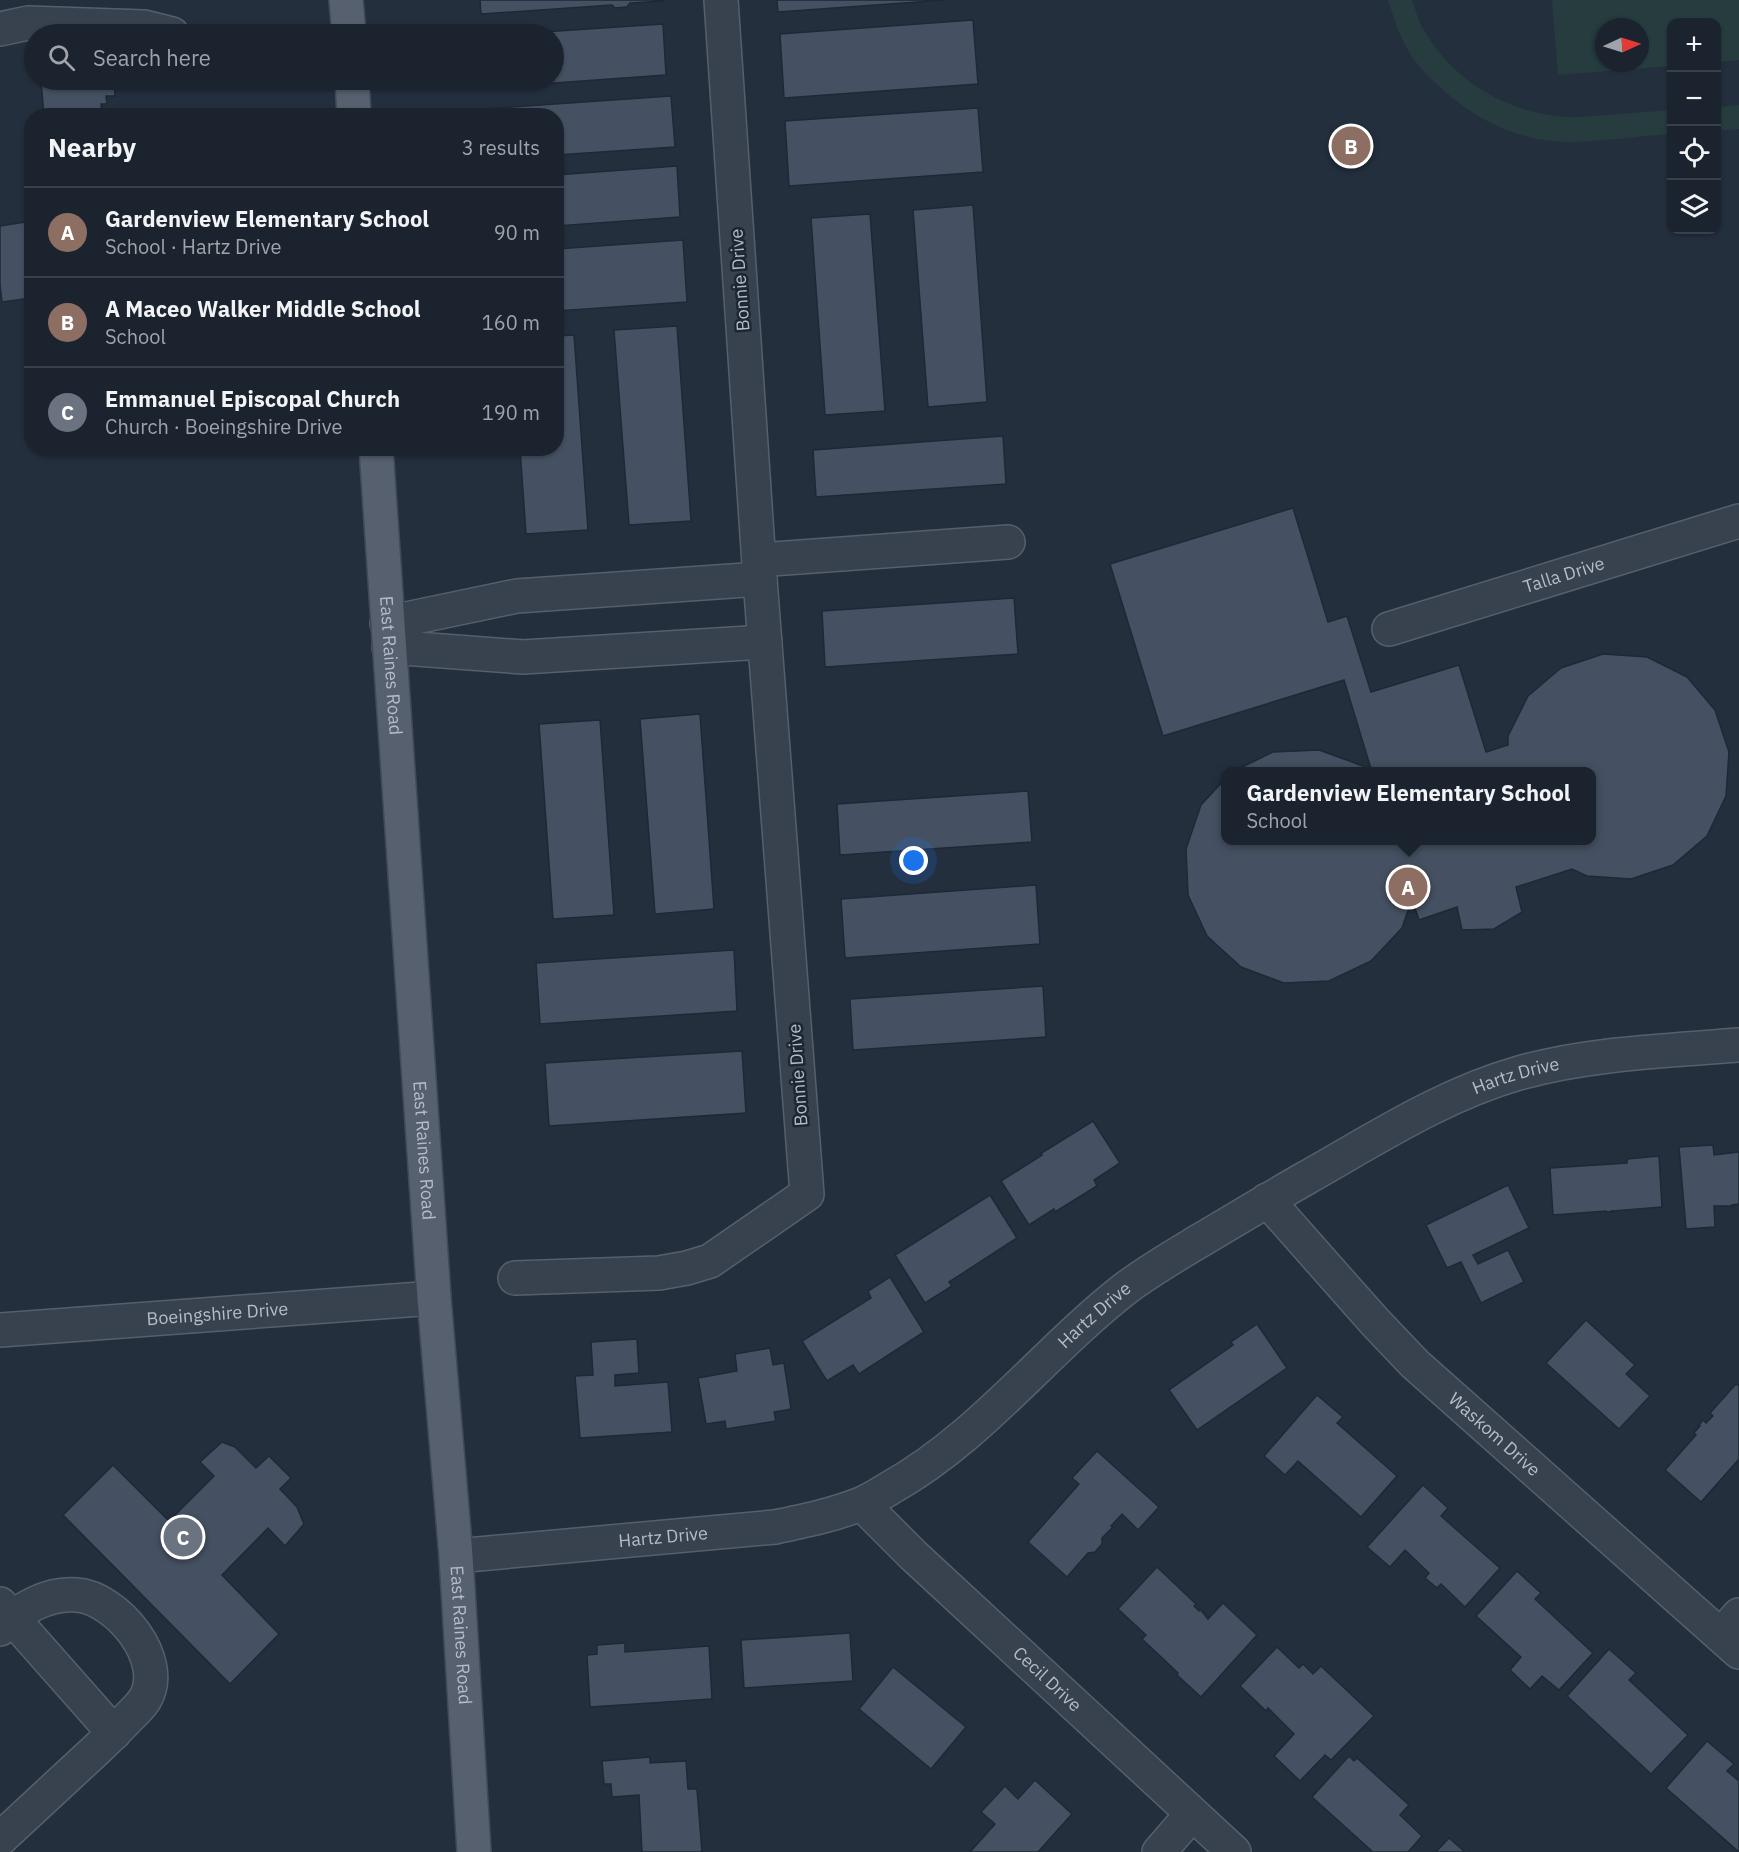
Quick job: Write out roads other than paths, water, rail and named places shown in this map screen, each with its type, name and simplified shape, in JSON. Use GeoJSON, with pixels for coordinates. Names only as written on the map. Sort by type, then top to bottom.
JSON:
{"type":"FeatureCollection","features":[{"type":"Feature","properties":{"kind":"main road"},"geometry":{"type":"LineString","coordinates":[[346,0],[348,24]]}},
{"type":"Feature","properties":{"kind":"main road"},"geometry":{"type":"LineString","coordinates":[[353,90],[354,108]]}},
{"type":"Feature","properties":{"kind":"main road","name":"East Raines Road"},"geometry":{"type":"LineString","coordinates":[[377,456],[434,1298],[456,1556],[474,1852]]}},
{"type":"Feature","properties":{"kind":"street","name":"Bonnie Drive"},"geometry":{"type":"LineString","coordinates":[[515,1278],[659,1274],[687,1268],[710,1261],[807,1194],[759,570],[721,0]]}},
{"type":"Feature","properties":{"kind":"street"},"geometry":{"type":"LineString","coordinates":[[0,29],[28,23],[66,24]]}},
{"type":"Feature","properties":{"kind":"street","name":"Talla Drive"},"geometry":{"type":"LineString","coordinates":[[1389,629],[1739,521]]}},
{"type":"Feature","properties":{"kind":"street"},"geometry":{"type":"LineString","coordinates":[[388,635],[517,596],[1008,542]]}},
{"type":"Feature","properties":{"kind":"street"},"geometry":{"type":"LineString","coordinates":[[388,635],[523,657],[765,642]]}},
{"type":"Feature","properties":{"kind":"street","name":"Hartz Drive"},"geometry":{"type":"LineString","coordinates":[[456,1556],[775,1527],[822,1517],[862,1504],[906,1480],[938,1458],[1083,1325],[1127,1288],[1267,1200],[1422,1112],[1487,1084],[1521,1073],[1604,1058],[1739,1045]]}},
{"type":"Feature","properties":{"kind":"street","name":"Waskom Drive"},"geometry":{"type":"LineString","coordinates":[[1267,1200],[1415,1364],[1733,1634]]}},
{"type":"Feature","properties":{"kind":"street","name":"Boeingshire Drive"},"geometry":{"type":"LineString","coordinates":[[0,1330],[434,1298]]}},
{"type":"Feature","properties":{"kind":"street","name":"Cecil Drive"},"geometry":{"type":"LineString","coordinates":[[862,1504],[913,1555],[1234,1852]]}},
{"type":"Feature","properties":{"kind":"street"},"geometry":{"type":"LineString","coordinates":[[0,1839],[114,1733],[145,1700],[151,1683],[150,1664],[144,1648],[129,1628],[97,1601],[78,1594],[60,1596],[37,1602],[4,1617],[114,1733]]}},
{"type":"Feature","properties":{"kind":"street"},"geometry":{"type":"LineString","coordinates":[[1159,1852],[1192,1814]]}},
{"type":"Feature","properties":{"kind":"place","name":"A Maceo Walker Middle School"},"geometry":{"type":"Point","coordinates":[1351,146]}},
{"type":"Feature","properties":{"kind":"place","name":"Gardenview Elementary School"},"geometry":{"type":"Point","coordinates":[1408,887]}},
{"type":"Feature","properties":{"kind":"place","name":"Emmanuel Episcopal Church"},"geometry":{"type":"Point","coordinates":[183,1537]}}]}
